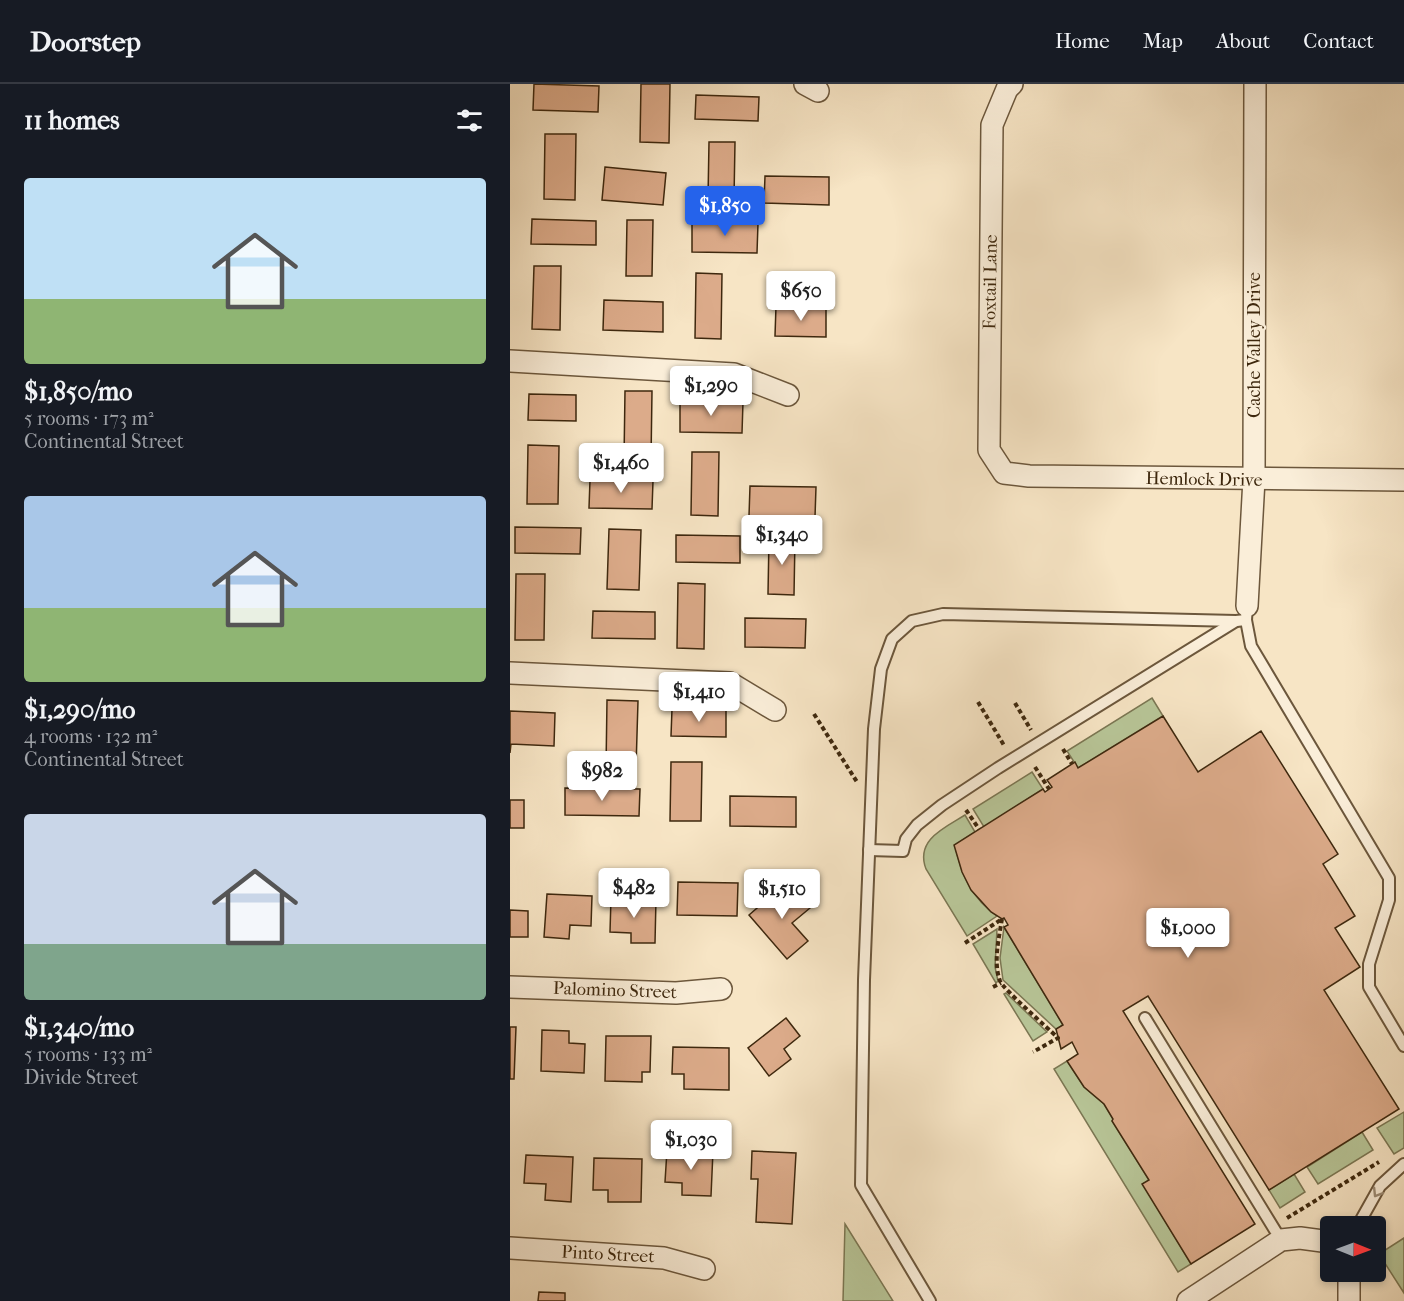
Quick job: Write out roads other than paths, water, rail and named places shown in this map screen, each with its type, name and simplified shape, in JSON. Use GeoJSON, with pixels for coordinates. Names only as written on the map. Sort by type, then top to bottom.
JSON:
{"type":"FeatureCollection","features":[{"type":"Feature","properties":{"kind":"street","name":"Cache Valley Drive"},"geometry":{"type":"LineString","coordinates":[[1243,616],[1254,480],[1255,84]]}},
{"type":"Feature","properties":{"kind":"street","name":"Foxtail Lane"},"geometry":{"type":"LineString","coordinates":[[1004,473],[989,450],[992,125],[1010,86]]}},
{"type":"Feature","properties":{"kind":"street"},"geometry":{"type":"LineString","coordinates":[[510,361],[734,374],[788,395]]}},
{"type":"Feature","properties":{"kind":"street","name":"Hemlock Drive"},"geometry":{"type":"LineString","coordinates":[[1004,473],[1029,476],[1254,480],[1404,480]]}},
{"type":"Feature","properties":{"kind":"street"},"geometry":{"type":"LineString","coordinates":[[510,673],[730,683],[775,710]]}},
{"type":"Feature","properties":{"kind":"street","name":"Palomino Street"},"geometry":{"type":"LineString","coordinates":[[510,987],[676,993],[721,988]]}},
{"type":"Feature","properties":{"kind":"street"},"geometry":{"type":"LineString","coordinates":[[1188,1301],[1281,1231],[1300,1238],[1320,1241]]}},
{"type":"Feature","properties":{"kind":"street","name":"Pinto Street"},"geometry":{"type":"LineString","coordinates":[[510,1248],[664,1258],[704,1269]]}},
{"type":"Feature","properties":{"kind":"street"},"geometry":{"type":"LineString","coordinates":[[1349,1282],[1349,1301]]}},
{"type":"Feature","properties":{"kind":"lane"},"geometry":{"type":"LineString","coordinates":[[930,1301],[861,1185],[864,992],[874,729],[880,669],[892,639],[912,621],[944,614],[1243,616]]}},
{"type":"Feature","properties":{"kind":"lane"},"geometry":{"type":"LineString","coordinates":[[869,850],[903,851],[906,839],[942,805],[1243,616]]}},
{"type":"Feature","properties":{"kind":"lane"},"geometry":{"type":"LineString","coordinates":[[1243,616],[1251,646],[1389,878],[1389,900],[1369,964],[1369,987],[1404,1046]]}},
{"type":"Feature","properties":{"kind":"lane"},"geometry":{"type":"LineString","coordinates":[[1145,1018],[1281,1231]]}},
{"type":"Feature","properties":{"kind":"lane"},"geometry":{"type":"LineString","coordinates":[[1363,1216],[1380,1186],[1404,1164]]}}]}
